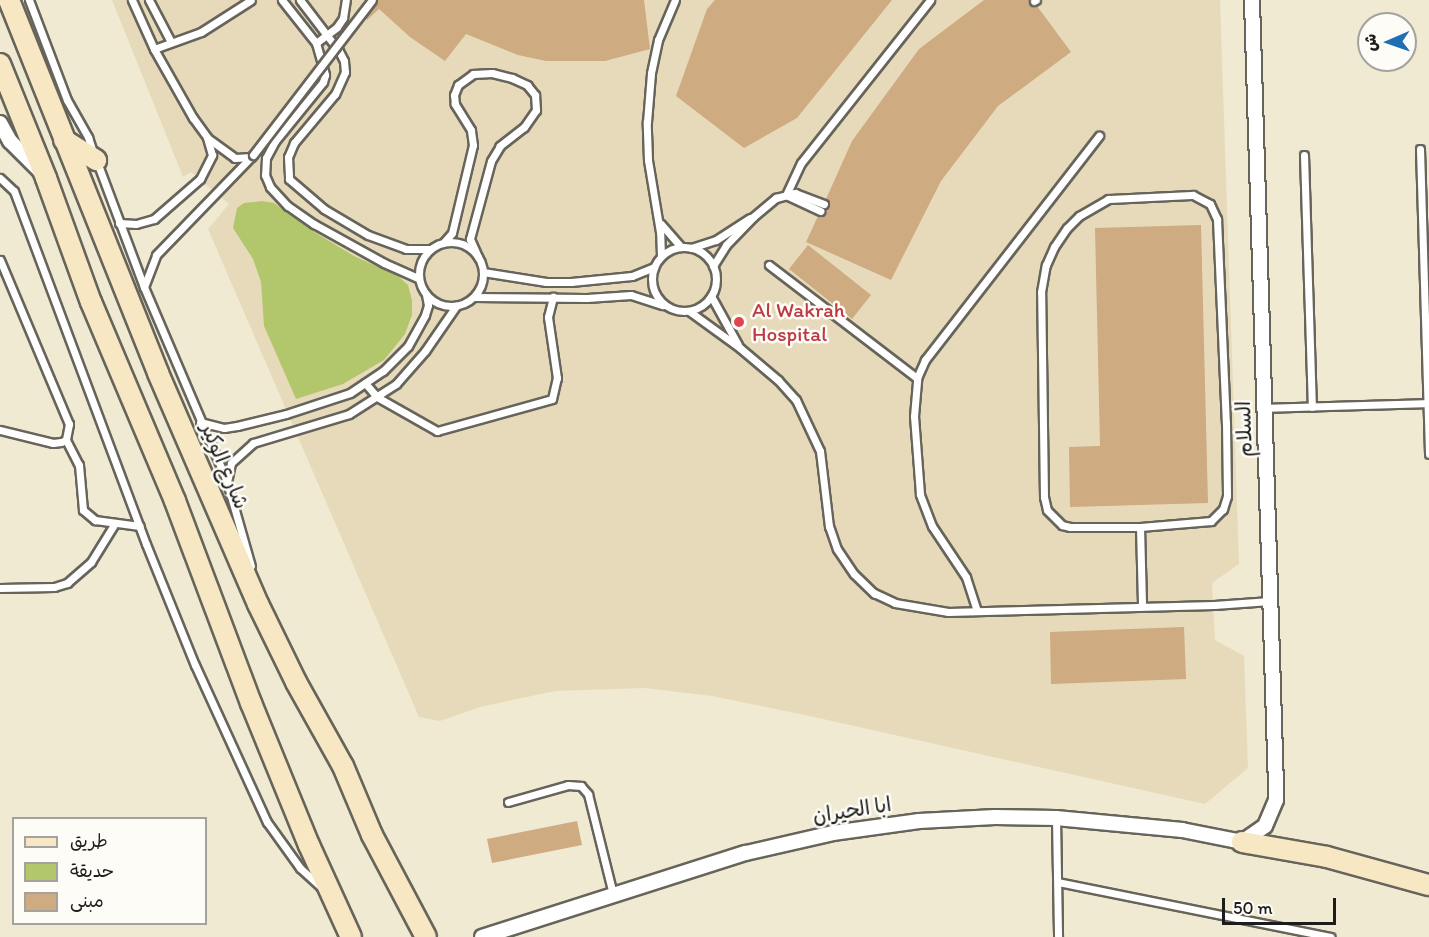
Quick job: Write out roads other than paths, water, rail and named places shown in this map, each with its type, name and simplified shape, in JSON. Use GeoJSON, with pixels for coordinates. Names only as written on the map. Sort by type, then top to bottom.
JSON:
{"type":"FeatureCollection","features":[{"type":"Feature","properties":{"kind":"main road","name":"شارع الوكير"},"geometry":{"type":"LineString","coordinates":[[9,0],[158,373],[258,604],[296,682],[343,766],[372,835],[429,934]]}},
{"type":"Feature","properties":{"kind":"main road"},"geometry":{"type":"LineString","coordinates":[[0,64],[46,178],[92,302],[176,501],[251,703],[351,937]]}},
{"type":"Feature","properties":{"kind":"main road"},"geometry":{"type":"LineString","coordinates":[[64,140],[96,160]]}},
{"type":"Feature","properties":{"kind":"main road"},"geometry":{"type":"LineString","coordinates":[[1242,842],[1327,857],[1429,885]]}},
{"type":"Feature","properties":{"kind":"main road"},"geometry":{"type":"LineString","coordinates":[[335,903],[365,937]]}},
{"type":"Feature","properties":{"kind":"street","name":"السلام"},"geometry":{"type":"LineString","coordinates":[[1242,842],[1265,826],[1276,800],[1252,0]]}},
{"type":"Feature","properties":{"kind":"street"},"geometry":{"type":"LineString","coordinates":[[0,123],[10,141],[46,178]]}},
{"type":"Feature","properties":{"kind":"street","name":"ابا الحيران"},"geometry":{"type":"LineString","coordinates":[[490,936],[613,894],[746,853],[833,833],[920,821],[994,817],[1056,818],[1182,830],[1242,842]]}},
{"type":"Feature","properties":{"kind":"lane"},"geometry":{"type":"LineString","coordinates":[[29,0],[67,100],[88,137],[144,287],[227,482],[238,530],[248,553],[258,604]]}},
{"type":"Feature","properties":{"kind":"lane"},"geometry":{"type":"LineString","coordinates":[[132,0],[154,49],[193,118],[207,137],[224,152],[235,158],[252,156]]}},
{"type":"Feature","properties":{"kind":"lane"},"geometry":{"type":"LineString","coordinates":[[148,0],[171,42]]}},
{"type":"Feature","properties":{"kind":"lane"},"geometry":{"type":"LineString","coordinates":[[154,49],[201,32],[251,0]]}},
{"type":"Feature","properties":{"kind":"lane"},"geometry":{"type":"LineString","coordinates":[[282,0],[316,43],[325,75],[275,141],[267,158],[265,174],[270,187],[288,206],[314,224],[384,263],[418,278]]}},
{"type":"Feature","properties":{"kind":"lane"},"geometry":{"type":"LineString","coordinates":[[300,0],[344,61],[343,81],[294,143],[288,157],[289,179],[324,209],[368,235],[398,247],[430,249]]}},
{"type":"Feature","properties":{"kind":"lane"},"geometry":{"type":"LineString","coordinates":[[316,43],[327,37],[344,18],[346,0]]}},
{"type":"Feature","properties":{"kind":"lane"},"geometry":{"type":"LineString","coordinates":[[144,287],[156,255],[252,156],[372,0]]}},
{"type":"Feature","properties":{"kind":"lane"},"geometry":{"type":"LineString","coordinates":[[661,256],[658,219],[648,160],[648,102],[658,40],[675,0]]}},
{"type":"Feature","properties":{"kind":"lane"},"geometry":{"type":"LineString","coordinates":[[786,195],[801,163],[930,0]]}},
{"type":"Feature","properties":{"kind":"lane"},"geometry":{"type":"LineString","coordinates":[[200,422],[224,428],[237,426],[333,399],[350,393],[398,358],[408,346],[425,315],[428,305],[418,278],[423,257],[430,249],[443,243],[452,233],[472,145],[471,130],[455,104],[454,95],[458,85],[473,74],[492,73],[512,78],[527,85],[535,94],[536,110],[524,127],[500,146],[491,161],[470,239],[483,272],[480,289],[474,297],[456,306],[445,306],[426,295]]}},
{"type":"Feature","properties":{"kind":"lane"},"geometry":{"type":"LineString","coordinates":[[976,611],[966,578],[932,526],[920,494],[914,416],[916,378],[926,360],[1099,136]]}},
{"type":"Feature","properties":{"kind":"lane"},"geometry":{"type":"LineString","coordinates":[[119,223],[136,224],[154,219],[200,179],[212,155],[207,137]]}},
{"type":"Feature","properties":{"kind":"lane"},"geometry":{"type":"LineString","coordinates":[[1420,149],[1429,453]]}},
{"type":"Feature","properties":{"kind":"lane"},"geometry":{"type":"LineString","coordinates":[[1304,155],[1312,407]]}},
{"type":"Feature","properties":{"kind":"lane"},"geometry":{"type":"LineString","coordinates":[[0,178],[14,191],[195,665],[267,822],[300,868],[335,903]]}},
{"type":"Feature","properties":{"kind":"lane"},"geometry":{"type":"LineString","coordinates":[[713,266],[721,250],[772,201],[786,195],[800,194],[824,204]]}},
{"type":"Feature","properties":{"kind":"lane"},"geometry":{"type":"LineString","coordinates":[[786,195],[820,211]]}},
{"type":"Feature","properties":{"kind":"lane"},"geometry":{"type":"LineString","coordinates":[[1193,195],[1210,204],[1217,219],[1227,496],[1223,509],[1211,521],[1140,527],[1070,527],[1053,519],[1047,510],[1044,497],[1041,292],[1046,265],[1054,247],[1067,228],[1094,206],[1108,199],[1193,195]]}},
{"type":"Feature","properties":{"kind":"lane"},"geometry":{"type":"LineString","coordinates":[[691,248],[716,240],[753,217]]}},
{"type":"Feature","properties":{"kind":"lane"},"geometry":{"type":"LineString","coordinates":[[658,219],[681,247]]}},
{"type":"Feature","properties":{"kind":"lane"},"geometry":{"type":"LineString","coordinates":[[443,243],[463,244],[478,257]]}},
{"type":"Feature","properties":{"kind":"lane"},"geometry":{"type":"LineString","coordinates":[[474,297],[631,295],[665,305],[676,311],[689,311],[705,303],[716,287],[713,266],[701,251],[681,247],[661,256],[654,267],[653,288],[665,305]]}},
{"type":"Feature","properties":{"kind":"lane"},"geometry":{"type":"LineString","coordinates":[[0,260],[69,424],[66,440],[79,465],[83,510],[95,520],[140,526]]}},
{"type":"Feature","properties":{"kind":"lane"},"geometry":{"type":"LineString","coordinates":[[769,265],[916,378]]}},
{"type":"Feature","properties":{"kind":"lane"},"geometry":{"type":"LineString","coordinates":[[483,272],[546,282],[571,282],[632,276],[654,267]]}},
{"type":"Feature","properties":{"kind":"lane"},"geometry":{"type":"LineString","coordinates":[[711,296],[740,348]]}},
{"type":"Feature","properties":{"kind":"lane"},"geometry":{"type":"LineString","coordinates":[[365,383],[377,397],[437,431],[552,399],[557,378],[548,317],[553,297]]}},
{"type":"Feature","properties":{"kind":"lane"},"geometry":{"type":"LineString","coordinates":[[227,482],[231,463],[253,443],[349,414],[396,384],[414,364],[456,306]]}},
{"type":"Feature","properties":{"kind":"lane"},"geometry":{"type":"LineString","coordinates":[[689,311],[740,348],[796,400],[820,451],[829,526],[837,549],[854,574],[874,592],[896,603],[948,612],[1142,605],[1214,605],[1270,601]]}},
{"type":"Feature","properties":{"kind":"lane"},"geometry":{"type":"LineString","coordinates":[[1264,408],[1428,403]]}},
{"type":"Feature","properties":{"kind":"lane"},"geometry":{"type":"LineString","coordinates":[[0,430],[52,443],[66,440]]}},
{"type":"Feature","properties":{"kind":"lane"},"geometry":{"type":"LineString","coordinates":[[0,588],[54,587],[67,583],[91,562],[115,523]]}},
{"type":"Feature","properties":{"kind":"lane"},"geometry":{"type":"LineString","coordinates":[[1140,527],[1142,605]]}},
{"type":"Feature","properties":{"kind":"lane"},"geometry":{"type":"LineString","coordinates":[[508,802],[568,785],[581,786],[588,794],[613,894]]}},
{"type":"Feature","properties":{"kind":"lane"},"geometry":{"type":"LineString","coordinates":[[1056,818],[1058,937]]}},
{"type":"Feature","properties":{"kind":"lane"},"geometry":{"type":"LineString","coordinates":[[1058,882],[1329,937]]}},
{"type":"Feature","properties":{"kind":"place","name":"Al Wakrah Hospital"},"geometry":{"type":"Point","coordinates":[739,322]}}]}
